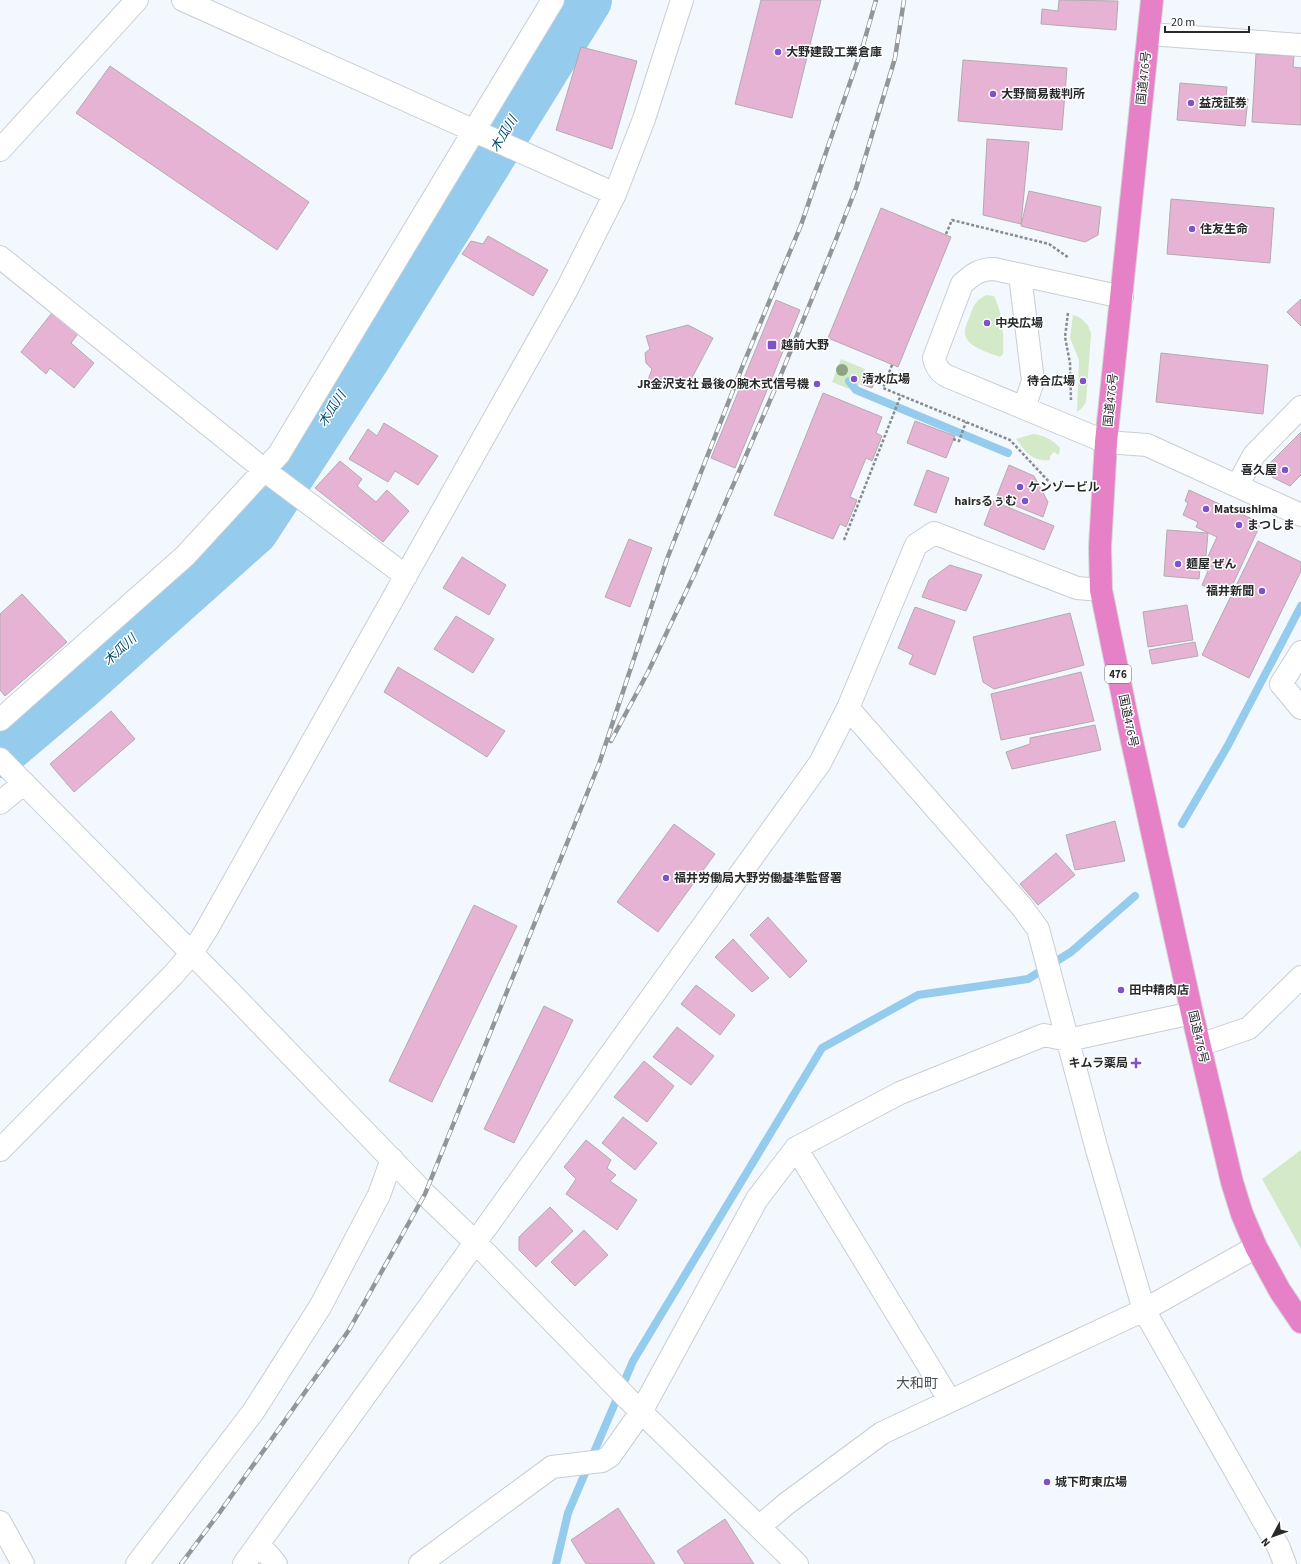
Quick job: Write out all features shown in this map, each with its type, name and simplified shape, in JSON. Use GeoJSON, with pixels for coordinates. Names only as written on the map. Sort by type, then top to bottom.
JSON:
{"type":"FeatureCollection","features":[{"type":"Feature","properties":{"kind":"highway","name":"国道476号"},"geometry":{"type":"LineString","coordinates":[[1152,0],[1106,442],[1100,547],[1100,590],[1192,1013],[1232,1182],[1242,1214],[1256,1247],[1280,1291],[1301,1322]]}},
{"type":"Feature","properties":{"kind":"street"},"geometry":{"type":"LineString","coordinates":[[0,150],[137,0]]}},
{"type":"Feature","properties":{"kind":"street"},"geometry":{"type":"LineString","coordinates":[[183,0],[615,194]]}},
{"type":"Feature","properties":{"kind":"street"},"geometry":{"type":"LineString","coordinates":[[0,720],[185,556],[268,473],[479,134],[553,0]]}},
{"type":"Feature","properties":{"kind":"street"},"geometry":{"type":"LineString","coordinates":[[0,1150],[173,975],[192,953],[207,929],[566,291],[615,194],[644,119],[682,0]]}},
{"type":"Feature","properties":{"kind":"street"},"geometry":{"type":"LineString","coordinates":[[1149,34],[1301,45]]}},
{"type":"Feature","properties":{"kind":"street"},"geometry":{"type":"LineString","coordinates":[[0,257],[268,473],[406,576]]}},
{"type":"Feature","properties":{"kind":"street"},"geometry":{"type":"LineString","coordinates":[[1122,298],[994,269],[983,269],[962,284],[934,358],[938,370],[942,374],[1106,442],[1147,445],[1301,515]]}},
{"type":"Feature","properties":{"kind":"street"},"geometry":{"type":"LineString","coordinates":[[1020,275],[1033,381],[1024,408]]}},
{"type":"Feature","properties":{"kind":"street"},"geometry":{"type":"LineString","coordinates":[[1237,486],[1254,455],[1301,407]]}},
{"type":"Feature","properties":{"kind":"street"},"geometry":{"type":"LineString","coordinates":[[244,1564],[820,763],[848,708],[916,545],[934,533],[1028,568],[1076,588],[1100,590]]}},
{"type":"Feature","properties":{"kind":"street"},"geometry":{"type":"LineString","coordinates":[[1301,652],[1281,684],[1301,708]]}},
{"type":"Feature","properties":{"kind":"street"},"geometry":{"type":"LineString","coordinates":[[848,708],[1022,907],[1038,929],[1097,1150],[1144,1310],[1279,1548],[1285,1564]]}},
{"type":"Feature","properties":{"kind":"street"},"geometry":{"type":"LineString","coordinates":[[0,803],[12,771],[192,953],[425,1194],[476,1243],[635,1405],[797,1564]]}},
{"type":"Feature","properties":{"kind":"street"},"geometry":{"type":"LineString","coordinates":[[1200,1045],[1249,1028],[1301,977]]}},
{"type":"Feature","properties":{"kind":"street"},"geometry":{"type":"LineString","coordinates":[[420,1564],[552,1467],[602,1461],[610,1456],[635,1405],[758,1200],[796,1148],[900,1093],[1044,1035],[1068,1040],[1192,1013]]}},
{"type":"Feature","properties":{"kind":"street"},"geometry":{"type":"LineString","coordinates":[[796,1148],[950,1401]]}},
{"type":"Feature","properties":{"kind":"street"},"geometry":{"type":"LineString","coordinates":[[137,1564],[253,1412],[320,1308],[379,1195],[392,1159]]}},
{"type":"Feature","properties":{"kind":"street"},"geometry":{"type":"LineString","coordinates":[[759,1527],[786,1504],[882,1433],[1144,1310],[1256,1247]]}},
{"type":"Feature","properties":{"kind":"street"},"geometry":{"type":"LineString","coordinates":[[0,1522],[23,1564]]}},
{"type":"Feature","properties":{"kind":"street"},"geometry":{"type":"LineString","coordinates":[[259,1544],[276,1564]]}},
{"type":"Feature","properties":{"kind":"path"},"geometry":{"type":"LineString","coordinates":[[946,234],[952,220],[1049,244],[1071,259]]}},
{"type":"Feature","properties":{"kind":"path"},"geometry":{"type":"LineString","coordinates":[[1068,313],[1065,337],[1070,362],[1072,405]]}},
{"type":"Feature","properties":{"kind":"path"},"geometry":{"type":"LineString","coordinates":[[892,365],[883,388],[1010,440],[1053,486],[1069,487]]}},
{"type":"Feature","properties":{"kind":"path"},"geometry":{"type":"LineString","coordinates":[[844,540],[901,395]]}},
{"type":"Feature","properties":{"kind":"path"},"geometry":{"type":"LineString","coordinates":[[953,439],[959,441],[966,422]]}},
{"type":"Feature","properties":{"kind":"green space"},"geometry":{"type":"Polygon","coordinates":[[[986,295],[994,296],[1001,317],[1003,354],[1000,357],[972,345],[965,336],[966,327],[974,306],[977,301],[986,295]]]}},
{"type":"Feature","properties":{"kind":"green space","name":"待合広場"},"geometry":{"type":"Polygon","coordinates":[[[1073,315],[1085,322],[1089,327],[1091,334],[1086,402],[1077,412],[1079,360],[1070,338],[1073,315]]]}},
{"type":"Feature","properties":{"kind":"green space"},"geometry":{"type":"Polygon","coordinates":[[[841,359],[865,369],[858,387],[852,390],[832,382],[841,359]]]}},
{"type":"Feature","properties":{"kind":"green space"},"geometry":{"type":"Polygon","coordinates":[[[1033,434],[1048,438],[1060,448],[1059,455],[1054,452],[1050,456],[1050,460],[1044,460],[1034,458],[1030,455],[1016,439],[1033,434]]]}},
{"type":"Feature","properties":{"kind":"green space"},"geometry":{"type":"Polygon","coordinates":[[[1301,1150],[1301,1249],[1262,1179],[1301,1150]]]}},
{"type":"Feature","properties":{"kind":"building","name":"大野建設工業倉庫"},"geometry":{"type":"Polygon","coordinates":[[[761,0],[821,0],[792,118],[735,104],[761,0]]]}},
{"type":"Feature","properties":{"kind":"building"},"geometry":{"type":"Polygon","coordinates":[[[1059,0],[1118,1],[1116,30],[1041,24],[1042,9],[1058,11],[1059,0]]]}},
{"type":"Feature","properties":{"kind":"building"},"geometry":{"type":"Polygon","coordinates":[[[581,47],[637,61],[612,149],[556,130],[581,47]]]}},
{"type":"Feature","properties":{"kind":"building"},"geometry":{"type":"Polygon","coordinates":[[[1256,54],[1294,56],[1293,67],[1301,68],[1301,125],[1252,122],[1256,54]]]}},
{"type":"Feature","properties":{"kind":"building"},"geometry":{"type":"Polygon","coordinates":[[[963,60],[1067,68],[1062,130],[958,121],[963,60]]]}},
{"type":"Feature","properties":{"kind":"building"},"geometry":{"type":"Polygon","coordinates":[[[110,66],[309,202],[277,250],[76,113],[110,66]]]}},
{"type":"Feature","properties":{"kind":"building"},"geometry":{"type":"Polygon","coordinates":[[[1180,83],[1227,87],[1226,97],[1248,99],[1245,126],[1177,120],[1180,83]]]}},
{"type":"Feature","properties":{"kind":"building"},"geometry":{"type":"Polygon","coordinates":[[[987,139],[1029,142],[1021,224],[983,215],[987,139]]]}},
{"type":"Feature","properties":{"kind":"building"},"geometry":{"type":"Polygon","coordinates":[[[1029,191],[1101,207],[1098,235],[1085,242],[1021,226],[1029,191]]]}},
{"type":"Feature","properties":{"kind":"building"},"geometry":{"type":"Polygon","coordinates":[[[1171,199],[1274,208],[1270,263],[1167,254],[1171,199]]]}},
{"type":"Feature","properties":{"kind":"building"},"geometry":{"type":"Polygon","coordinates":[[[881,208],[951,237],[898,367],[828,338],[881,208]]]}},
{"type":"Feature","properties":{"kind":"building"},"geometry":{"type":"Polygon","coordinates":[[[488,236],[548,270],[533,296],[462,254],[471,241],[483,244],[488,236]]]}},
{"type":"Feature","properties":{"kind":"building"},"geometry":{"type":"Polygon","coordinates":[[[1301,299],[1301,326],[1287,312],[1301,299]]]}},
{"type":"Feature","properties":{"kind":"building"},"geometry":{"type":"Polygon","coordinates":[[[776,300],[800,310],[735,468],[711,458],[776,300]]]}},
{"type":"Feature","properties":{"kind":"building"},"geometry":{"type":"Polygon","coordinates":[[[55,309],[80,331],[71,343],[94,363],[74,388],[50,368],[46,374],[21,352],[55,309]]]}},
{"type":"Feature","properties":{"kind":"building"},"geometry":{"type":"Polygon","coordinates":[[[688,325],[713,338],[686,389],[667,381],[663,388],[648,380],[652,369],[646,363],[645,353],[650,349],[646,336],[688,325]]]}},
{"type":"Feature","properties":{"kind":"building"},"geometry":{"type":"Polygon","coordinates":[[[1161,353],[1268,365],[1263,414],[1156,402],[1161,353]]]}},
{"type":"Feature","properties":{"kind":"building"},"geometry":{"type":"Polygon","coordinates":[[[865,374],[876,378],[872,388],[861,384],[865,374]]]}},
{"type":"Feature","properties":{"kind":"building"},"geometry":{"type":"Polygon","coordinates":[[[823,393],[882,417],[876,433],[882,436],[872,461],[866,458],[850,497],[857,500],[846,527],[840,524],[833,539],[774,515],[823,393]]]}},
{"type":"Feature","properties":{"kind":"building"},"geometry":{"type":"Polygon","coordinates":[[[915,421],[955,436],[946,458],[907,443],[915,421]]]}},
{"type":"Feature","properties":{"kind":"building"},"geometry":{"type":"Polygon","coordinates":[[[384,423],[438,456],[418,485],[395,471],[388,482],[349,459],[368,429],[377,436],[384,423]]]}},
{"type":"Feature","properties":{"kind":"building"},"geometry":{"type":"Polygon","coordinates":[[[1301,432],[1301,475],[1290,486],[1272,477],[1269,464],[1301,432]]]}},
{"type":"Feature","properties":{"kind":"building"},"geometry":{"type":"Polygon","coordinates":[[[340,461],[362,479],[357,486],[376,502],[387,490],[409,511],[383,542],[315,488],[340,461]]]}},
{"type":"Feature","properties":{"kind":"building","name":"ケンゾービル"},"geometry":{"type":"Polygon","coordinates":[[[1009,465],[1034,476],[1048,502],[1043,517],[996,498],[1009,465]]]}},
{"type":"Feature","properties":{"kind":"building"},"geometry":{"type":"Polygon","coordinates":[[[927,470],[949,478],[936,513],[914,505],[927,470]]]}},
{"type":"Feature","properties":{"kind":"building"},"geometry":{"type":"Polygon","coordinates":[[[1189,490],[1261,523],[1227,597],[1202,585],[1208,571],[1202,569],[1217,537],[1196,527],[1198,522],[1183,515],[1188,503],[1185,501],[1189,490]]]}},
{"type":"Feature","properties":{"kind":"building"},"geometry":{"type":"Polygon","coordinates":[[[993,501],[1054,526],[1044,550],[984,525],[993,501]]]}},
{"type":"Feature","properties":{"kind":"building"},"geometry":{"type":"Polygon","coordinates":[[[1167,530],[1208,533],[1206,556],[1201,556],[1199,579],[1164,576],[1167,530]]]}},
{"type":"Feature","properties":{"kind":"building"},"geometry":{"type":"Polygon","coordinates":[[[629,539],[652,548],[630,607],[605,597],[629,539]]]}},
{"type":"Feature","properties":{"kind":"building"},"geometry":{"type":"Polygon","coordinates":[[[1258,541],[1301,562],[1301,571],[1249,678],[1202,655],[1258,541]]]}},
{"type":"Feature","properties":{"kind":"building"},"geometry":{"type":"Polygon","coordinates":[[[462,557],[506,585],[489,615],[443,588],[462,557]]]}},
{"type":"Feature","properties":{"kind":"building"},"geometry":{"type":"Polygon","coordinates":[[[950,565],[982,575],[966,611],[922,597],[929,580],[950,565]]]}},
{"type":"Feature","properties":{"kind":"building"},"geometry":{"type":"Polygon","coordinates":[[[22,594],[67,642],[5,696],[0,690],[0,614],[22,594]]]}},
{"type":"Feature","properties":{"kind":"building"},"geometry":{"type":"Polygon","coordinates":[[[1187,605],[1193,640],[1148,647],[1143,612],[1187,605]]]}},
{"type":"Feature","properties":{"kind":"building"},"geometry":{"type":"Polygon","coordinates":[[[915,607],[955,621],[935,675],[909,664],[913,655],[898,648],[915,607]]]}},
{"type":"Feature","properties":{"kind":"building"},"geometry":{"type":"Polygon","coordinates":[[[1070,613],[1084,665],[994,689],[983,682],[973,637],[1070,613]]]}},
{"type":"Feature","properties":{"kind":"building"},"geometry":{"type":"Polygon","coordinates":[[[456,616],[494,639],[473,673],[434,649],[456,616]]]}},
{"type":"Feature","properties":{"kind":"building"},"geometry":{"type":"Polygon","coordinates":[[[1195,642],[1198,656],[1152,664],[1149,650],[1195,642]]]}},
{"type":"Feature","properties":{"kind":"building"},"geometry":{"type":"Polygon","coordinates":[[[398,667],[505,731],[487,757],[384,692],[398,667]]]}},
{"type":"Feature","properties":{"kind":"building"},"geometry":{"type":"Polygon","coordinates":[[[1081,672],[1094,721],[1001,740],[991,694],[1081,672]]]}},
{"type":"Feature","properties":{"kind":"building"},"geometry":{"type":"Polygon","coordinates":[[[111,711],[135,739],[74,792],[50,764],[111,711]]]}},
{"type":"Feature","properties":{"kind":"building"},"geometry":{"type":"Polygon","coordinates":[[[1095,725],[1101,750],[1012,769],[1006,752],[1030,744],[1030,738],[1095,725]]]}},
{"type":"Feature","properties":{"kind":"building"},"geometry":{"type":"Polygon","coordinates":[[[1115,821],[1125,861],[1075,870],[1066,835],[1115,821]]]}},
{"type":"Feature","properties":{"kind":"building","name":"福井労働局大野労働基準監督署"},"geometry":{"type":"Polygon","coordinates":[[[674,824],[715,854],[658,932],[617,902],[674,824]]]}},
{"type":"Feature","properties":{"kind":"building"},"geometry":{"type":"Polygon","coordinates":[[[1056,853],[1075,875],[1038,905],[1020,884],[1056,853]]]}},
{"type":"Feature","properties":{"kind":"building"},"geometry":{"type":"Polygon","coordinates":[[[474,905],[517,926],[432,1102],[389,1081],[474,905]]]}},
{"type":"Feature","properties":{"kind":"building"},"geometry":{"type":"Polygon","coordinates":[[[768,917],[807,961],[790,978],[750,935],[768,917]]]}},
{"type":"Feature","properties":{"kind":"building"},"geometry":{"type":"Polygon","coordinates":[[[733,939],[769,978],[752,992],[715,957],[733,939]]]}},
{"type":"Feature","properties":{"kind":"building"},"geometry":{"type":"Polygon","coordinates":[[[696,985],[735,1015],[720,1035],[681,1004],[696,985]]]}},
{"type":"Feature","properties":{"kind":"building"},"geometry":{"type":"Polygon","coordinates":[[[544,1006],[573,1020],[514,1143],[484,1129],[544,1006]]]}},
{"type":"Feature","properties":{"kind":"building"},"geometry":{"type":"Polygon","coordinates":[[[677,1027],[714,1056],[691,1085],[653,1057],[677,1027]]]}},
{"type":"Feature","properties":{"kind":"building"},"geometry":{"type":"Polygon","coordinates":[[[644,1061],[674,1086],[647,1122],[614,1097],[644,1061]]]}},
{"type":"Feature","properties":{"kind":"building"},"geometry":{"type":"Polygon","coordinates":[[[623,1117],[657,1143],[635,1170],[602,1143],[623,1117]]]}},
{"type":"Feature","properties":{"kind":"building"},"geometry":{"type":"Polygon","coordinates":[[[586,1140],[611,1160],[607,1168],[616,1175],[610,1181],[637,1200],[617,1230],[566,1194],[576,1179],[564,1167],[586,1140]]]}},
{"type":"Feature","properties":{"kind":"building"},"geometry":{"type":"Polygon","coordinates":[[[550,1207],[573,1231],[536,1267],[519,1250],[519,1237],[550,1207]]]}},
{"type":"Feature","properties":{"kind":"building"},"geometry":{"type":"Polygon","coordinates":[[[584,1230],[608,1255],[575,1286],[551,1262],[584,1230]]]}},
{"type":"Feature","properties":{"kind":"building"},"geometry":{"type":"Polygon","coordinates":[[[618,1508],[655,1564],[586,1564],[571,1540],[618,1508]]]}},
{"type":"Feature","properties":{"kind":"building"},"geometry":{"type":"Polygon","coordinates":[[[725,1519],[754,1564],[685,1564],[677,1551],[725,1519]]]}},
{"type":"Feature","properties":{"kind":"waterway","name":"木瓜川"},"geometry":{"type":"LineString","coordinates":[[0,753],[77,688],[254,530],[366,357],[587,0]]}},
{"type":"Feature","properties":{"kind":"waterway"},"geometry":{"type":"LineString","coordinates":[[849,381],[856,390],[1008,453]]}},
{"type":"Feature","properties":{"kind":"waterway"},"geometry":{"type":"LineString","coordinates":[[1182,824],[1227,747],[1301,606]]}},
{"type":"Feature","properties":{"kind":"waterway"},"geometry":{"type":"LineString","coordinates":[[556,1564],[568,1513],[633,1361],[822,1048],[918,995],[1028,979],[1071,952],[1135,896]]}},
{"type":"Feature","properties":{"kind":"railway"},"geometry":{"type":"LineString","coordinates":[[181,1564],[220,1512],[349,1330],[425,1194],[599,764],[667,559],[743,365],[801,225],[864,42],[876,0]]}},
{"type":"Feature","properties":{"kind":"railway"},"geometry":{"type":"LineString","coordinates":[[611,741],[648,672],[694,575],[778,382],[835,242],[856,188],[895,58],[904,0]]}},
{"type":"Feature","properties":{"kind":"place","name":"大野建設工業倉庫"},"geometry":{"type":"Point","coordinates":[778,52]}},
{"type":"Feature","properties":{"kind":"place","name":"大野簡易裁判所"},"geometry":{"type":"Point","coordinates":[993,94]}},
{"type":"Feature","properties":{"kind":"place","name":"益茂証券"},"geometry":{"type":"Point","coordinates":[1191,103]}},
{"type":"Feature","properties":{"kind":"place","name":"住友生命"},"geometry":{"type":"Point","coordinates":[1192,229]}},
{"type":"Feature","properties":{"kind":"place","name":"中央広場"},"geometry":{"type":"Point","coordinates":[987,323]}},
{"type":"Feature","properties":{"kind":"place","name":"越前大野"},"geometry":{"type":"Point","coordinates":[772,345]}},
{"type":"Feature","properties":{"kind":"place","name":"清水広場"},"geometry":{"type":"Point","coordinates":[854,379]}},
{"type":"Feature","properties":{"kind":"place","name":"待合広場"},"geometry":{"type":"Point","coordinates":[1083,381]}},
{"type":"Feature","properties":{"kind":"place","name":"JR金沢支社 最後の腕木式信号機"},"geometry":{"type":"Point","coordinates":[817,384]}},
{"type":"Feature","properties":{"kind":"place","name":"喜久屋"},"geometry":{"type":"Point","coordinates":[1285,470]}},
{"type":"Feature","properties":{"kind":"place","name":"ケンゾービル"},"geometry":{"type":"Point","coordinates":[1020,487]}},
{"type":"Feature","properties":{"kind":"place","name":"hairsるぅむ"},"geometry":{"type":"Point","coordinates":[1025,501]}},
{"type":"Feature","properties":{"kind":"place","name":"Matsushima"},"geometry":{"type":"Point","coordinates":[1206,509]}},
{"type":"Feature","properties":{"kind":"place","name":"まつしま"},"geometry":{"type":"Point","coordinates":[1239,525]}},
{"type":"Feature","properties":{"kind":"place","name":"麺屋 ぜん"},"geometry":{"type":"Point","coordinates":[1178,564]}},
{"type":"Feature","properties":{"kind":"place","name":"福井新聞"},"geometry":{"type":"Point","coordinates":[1262,591]}},
{"type":"Feature","properties":{"kind":"place","name":"福井労働局大野労働基準監督署"},"geometry":{"type":"Point","coordinates":[666,878]}},
{"type":"Feature","properties":{"kind":"place","name":"田中精肉店"},"geometry":{"type":"Point","coordinates":[1121,990]}},
{"type":"Feature","properties":{"kind":"place","name":"キムラ薬局"},"geometry":{"type":"Point","coordinates":[1136,1063]}},
{"type":"Feature","properties":{"kind":"place","name":"城下町東広場"},"geometry":{"type":"Point","coordinates":[1047,1482]}},
{"type":"Feature","properties":{"kind":"district","name":"大和町"},"geometry":{"type":"Point","coordinates":[917,1384]}}]}
